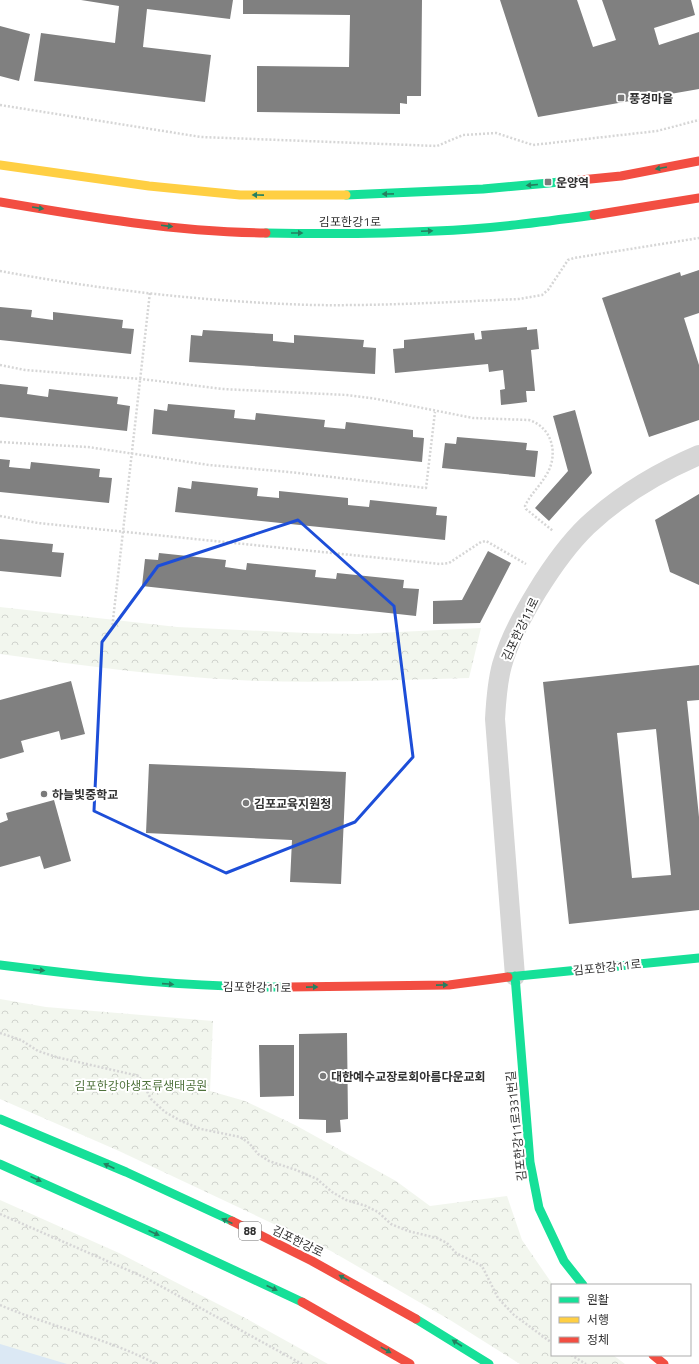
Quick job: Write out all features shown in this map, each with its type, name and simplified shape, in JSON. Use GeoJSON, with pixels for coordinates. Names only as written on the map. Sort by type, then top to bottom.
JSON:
{"type":"FeatureCollection","features":[{"type":"Feature","properties":{"kind":"main road"},"geometry":{"type":"LineString","coordinates":[[0,165],[149,186],[240,195],[310,196],[415,193],[483,189],[621,176],[699,161]]}},
{"type":"Feature","properties":{"kind":"main road","name":"김포한강1로"},"geometry":{"type":"LineString","coordinates":[[0,202],[103,218],[186,228],[269,234],[399,232],[530,224],[632,211],[699,198]]}},
{"type":"Feature","properties":{"kind":"main road","name":"김포한강11로"},"geometry":{"type":"LineString","coordinates":[[0,956],[124,972],[193,977],[268,978],[515,976]]}},
{"type":"Feature","properties":{"kind":"main road","name":"김포한강11로"},"geometry":{"type":"LineString","coordinates":[[0,965],[120,980],[186,985],[263,987],[449,985],[515,976],[699,958]]}},
{"type":"Feature","properties":{"kind":"main road","name":"김포한강11로331번길"},"geometry":{"type":"LineString","coordinates":[[515,976],[530,1162],[539,1208],[564,1261],[582,1284]]}},
{"type":"Feature","properties":{"kind":"main road","name":"김포한강로"},"geometry":{"type":"LineString","coordinates":[[0,1119],[180,1198],[312,1260],[438,1331],[489,1364]]}},
{"type":"Feature","properties":{"kind":"main road"},"geometry":{"type":"LineString","coordinates":[[0,1164],[144,1228],[288,1295],[410,1364]]}},
{"type":"Feature","properties":{"kind":"main road"},"geometry":{"type":"LineString","coordinates":[[654,1356],[664,1364]]}},
{"type":"Feature","properties":{"kind":"street","name":"김포한강11로"},"geometry":{"type":"LineString","coordinates":[[515,976],[495,719],[496,700],[502,664],[522,620],[544,582],[586,527],[631,491],[699,454]]}},
{"type":"Feature","properties":{"kind":"path"},"geometry":{"type":"LineString","coordinates":[[0,105],[201,137],[438,146],[463,135],[496,133],[533,145],[657,131],[699,120]]}},
{"type":"Feature","properties":{"kind":"path"},"geometry":{"type":"LineString","coordinates":[[0,271],[150,292],[220,300],[314,305],[519,299],[542,295],[548,290],[568,260],[699,238]]}},
{"type":"Feature","properties":{"kind":"path"},"geometry":{"type":"LineString","coordinates":[[112,629],[142,379],[150,292]]}},
{"type":"Feature","properties":{"kind":"path"},"geometry":{"type":"LineString","coordinates":[[0,365],[25,370],[142,379],[235,390],[377,399],[435,412],[473,418],[529,420],[538,423],[546,429],[551,440],[553,452],[551,467],[546,477],[525,506],[526,509],[553,531]]}},
{"type":"Feature","properties":{"kind":"path"},"geometry":{"type":"LineString","coordinates":[[0,442],[67,445],[133,453],[215,466],[289,472],[426,488],[435,412]]}},
{"type":"Feature","properties":{"kind":"path"},"geometry":{"type":"LineString","coordinates":[[0,516],[30,522],[440,564],[449,563],[481,542],[486,541],[526,564]]}},
{"type":"Feature","properties":{"kind":"path"},"geometry":{"type":"LineString","coordinates":[[0,1033],[21,1040],[38,1050],[56,1057],[139,1076],[151,1099],[165,1112],[181,1121],[201,1129],[240,1137],[249,1143],[258,1154],[269,1161],[296,1170],[318,1180],[332,1192],[346,1200],[366,1206],[378,1212],[391,1224],[408,1231],[437,1238],[446,1243],[456,1253],[482,1266],[488,1282],[498,1298],[514,1314],[551,1341]]}},
{"type":"Feature","properties":{"kind":"path"},"geometry":{"type":"LineString","coordinates":[[0,1214],[146,1278],[302,1364]]}},
{"type":"Feature","properties":{"kind":"path"},"geometry":{"type":"LineString","coordinates":[[0,1305],[25,1316],[130,1350],[156,1364]]}},
{"type":"Feature","properties":{"kind":"path"},"geometry":{"type":"LineString","coordinates":[[573,1356],[586,1364]]}},
{"type":"Feature","properties":{"kind":"highlighted area"},"geometry":{"type":"Polygon","coordinates":[[[298,520],[394,606],[413,757],[355,822],[226,873],[94,811],[102,642],[158,566],[298,520]]]}},
{"type":"Feature","properties":{"kind":"green space"},"geometry":{"type":"Polygon","coordinates":[[[0,607],[177,627],[307,633],[357,634],[481,628],[469,678],[325,682],[238,680],[148,673],[0,654],[0,607]]]}},
{"type":"Feature","properties":{"kind":"green space","name":"김포한강야생조류생태공원"},"geometry":{"type":"Polygon","coordinates":[[[0,999],[46,1007],[213,1021],[210,1091],[245,1101],[297,1126],[396,1181],[430,1206],[507,1196],[522,1240],[552,1284],[551,1284],[551,1356],[614,1356],[625,1364],[520,1364],[450,1320],[331,1251],[119,1151],[0,1099],[0,999]]]}},
{"type":"Feature","properties":{"kind":"green space"},"geometry":{"type":"Polygon","coordinates":[[[0,1200],[119,1253],[247,1319],[328,1364],[0,1364],[0,1200]]]}},
{"type":"Feature","properties":{"kind":"shaded area"},"geometry":{"type":"Polygon","coordinates":[[[0,1344],[67,1364],[0,1364],[0,1344]]]}},
{"type":"Feature","properties":{"kind":"building"},"geometry":{"type":"Polygon","coordinates":[[[81,0],[233,0],[230,19],[147,9],[143,47],[211,55],[205,102],[34,81],[41,33],[115,43],[119,6],[81,0]]]}},
{"type":"Feature","properties":{"kind":"building"},"geometry":{"type":"Polygon","coordinates":[[[243,0],[422,0],[421,96],[407,96],[407,104],[400,103],[400,114],[257,112],[257,66],[349,67],[350,15],[243,14],[243,0]]]}},
{"type":"Feature","properties":{"kind":"building"},"geometry":{"type":"Polygon","coordinates":[[[500,0],[577,0],[593,47],[616,40],[602,0],[691,0],[695,15],[654,28],[659,45],[699,32],[699,89],[538,117],[500,0]]]}},
{"type":"Feature","properties":{"kind":"building"},"geometry":{"type":"Polygon","coordinates":[[[0,26],[30,34],[19,81],[0,76],[0,26]]]}},
{"type":"Feature","properties":{"kind":"building"},"geometry":{"type":"Polygon","coordinates":[[[699,270],[699,313],[684,318],[699,365],[699,420],[649,437],[602,298],[680,272],[681,276],[699,270]]]}},
{"type":"Feature","properties":{"kind":"building"},"geometry":{"type":"Polygon","coordinates":[[[0,307],[32,310],[31,317],[53,320],[53,312],[123,320],[122,328],[134,329],[131,354],[0,340],[0,307]]]}},
{"type":"Feature","properties":{"kind":"building"},"geometry":{"type":"Polygon","coordinates":[[[527,327],[527,330],[537,329],[539,349],[531,350],[535,391],[526,391],[527,402],[501,405],[500,390],[505,389],[503,370],[489,372],[488,364],[395,373],[393,349],[404,348],[404,340],[474,333],[475,340],[482,339],[481,331],[527,327]]]}},
{"type":"Feature","properties":{"kind":"building"},"geometry":{"type":"Polygon","coordinates":[[[203,330],[273,334],[273,341],[294,343],[294,335],[364,340],[363,347],[376,348],[375,374],[189,362],[191,335],[202,336],[203,330]]]}},
{"type":"Feature","properties":{"kind":"building"},"geometry":{"type":"Polygon","coordinates":[[[0,384],[28,387],[27,394],[48,397],[49,389],[118,397],[117,404],[130,406],[127,431],[0,417],[0,384]]]}},
{"type":"Feature","properties":{"kind":"building"},"geometry":{"type":"Polygon","coordinates":[[[168,404],[235,410],[234,418],[255,420],[256,413],[325,420],[324,427],[345,429],[346,422],[413,430],[413,437],[424,438],[422,462],[152,434],[154,409],[167,411],[168,404]]]}},
{"type":"Feature","properties":{"kind":"building"},"geometry":{"type":"Polygon","coordinates":[[[575,410],[592,473],[549,521],[535,508],[568,471],[553,416],[575,410]]]}},
{"type":"Feature","properties":{"kind":"building"},"geometry":{"type":"Polygon","coordinates":[[[457,437],[527,443],[526,450],[538,451],[535,477],[442,468],[445,443],[456,444],[457,437]]]}},
{"type":"Feature","properties":{"kind":"building"},"geometry":{"type":"Polygon","coordinates":[[[0,459],[10,460],[9,467],[30,469],[31,462],[100,469],[99,477],[112,478],[109,503],[0,492],[0,459]]]}},
{"type":"Feature","properties":{"kind":"building"},"geometry":{"type":"Polygon","coordinates":[[[192,481],[258,488],[257,496],[279,498],[279,491],[348,498],[348,505],[369,507],[370,500],[437,507],[436,515],[447,516],[445,540],[175,512],[178,487],[191,489],[192,481]]]}},
{"type":"Feature","properties":{"kind":"building"},"geometry":{"type":"Polygon","coordinates":[[[699,494],[699,585],[670,572],[655,520],[699,494]]]}},
{"type":"Feature","properties":{"kind":"building"},"geometry":{"type":"Polygon","coordinates":[[[0,539],[53,544],[52,552],[64,553],[61,577],[0,571],[0,539]]]}},
{"type":"Feature","properties":{"kind":"building"},"geometry":{"type":"Polygon","coordinates":[[[488,551],[511,563],[480,623],[433,624],[433,601],[462,600],[488,551]]]}},
{"type":"Feature","properties":{"kind":"building"},"geometry":{"type":"Polygon","coordinates":[[[159,553],[226,560],[225,567],[246,570],[247,563],[316,570],[315,577],[336,579],[337,573],[404,580],[403,588],[419,589],[416,616],[142,586],[145,559],[158,560],[159,553]]]}},
{"type":"Feature","properties":{"kind":"building"},"geometry":{"type":"Polygon","coordinates":[[[699,665],[699,700],[687,701],[699,817],[699,910],[569,924],[543,682],[699,665]],[[656,729],[617,733],[632,878],[671,875],[656,729]]]}},
{"type":"Feature","properties":{"kind":"building"},"geometry":{"type":"Polygon","coordinates":[[[71,681],[85,734],[61,740],[59,731],[21,741],[24,752],[0,759],[0,700],[71,681]]]}},
{"type":"Feature","properties":{"kind":"building","name":"김포교육지원청"},"geometry":{"type":"Polygon","coordinates":[[[149,764],[346,772],[341,884],[290,882],[292,840],[146,833],[149,764]]]}},
{"type":"Feature","properties":{"kind":"building"},"geometry":{"type":"Polygon","coordinates":[[[54,800],[71,861],[44,869],[40,856],[0,867],[0,823],[8,820],[6,813],[54,800]]]}},
{"type":"Feature","properties":{"kind":"building","name":"대한예수교장로회아름다운교회"},"geometry":{"type":"Polygon","coordinates":[[[347,1033],[348,1119],[340,1120],[341,1132],[326,1133],[326,1120],[299,1119],[299,1034],[347,1033]]]}},
{"type":"Feature","properties":{"kind":"building"},"geometry":{"type":"Polygon","coordinates":[[[259,1045],[294,1045],[294,1096],[260,1097],[259,1045]]]}},
{"type":"Feature","properties":{"kind":"traffic: fast"},"geometry":{"type":"LineString","coordinates":[[346,195],[483,189],[560,182]]}},
{"type":"Feature","properties":{"kind":"traffic: fast"},"geometry":{"type":"LineString","coordinates":[[266,233],[330,234],[476,229],[594,215]]}},
{"type":"Feature","properties":{"kind":"traffic: fast"},"geometry":{"type":"LineString","coordinates":[[508,977],[699,958]]}},
{"type":"Feature","properties":{"kind":"traffic: fast"},"geometry":{"type":"LineString","coordinates":[[0,965],[72,974],[180,984],[288,987]]}},
{"type":"Feature","properties":{"kind":"traffic: fast"},"geometry":{"type":"LineString","coordinates":[[515,976],[530,1162],[539,1208],[564,1261],[582,1284]]}},
{"type":"Feature","properties":{"kind":"traffic: fast"},"geometry":{"type":"LineString","coordinates":[[0,1119],[126,1172],[232,1221]]}},
{"type":"Feature","properties":{"kind":"traffic: fast"},"geometry":{"type":"LineString","coordinates":[[0,1164],[165,1238],[302,1302]]}},
{"type":"Feature","properties":{"kind":"traffic: fast"},"geometry":{"type":"LineString","coordinates":[[416,1319],[489,1364]]}},
{"type":"Feature","properties":{"kind":"traffic: slow"},"geometry":{"type":"LineString","coordinates":[[0,165],[149,186],[240,195],[346,195]]}},
{"type":"Feature","properties":{"kind":"traffic: jam"},"geometry":{"type":"LineString","coordinates":[[560,182],[621,176],[699,161]]}},
{"type":"Feature","properties":{"kind":"traffic: jam"},"geometry":{"type":"LineString","coordinates":[[594,215],[699,198]]}},
{"type":"Feature","properties":{"kind":"traffic: jam"},"geometry":{"type":"LineString","coordinates":[[0,202],[166,227],[266,233]]}},
{"type":"Feature","properties":{"kind":"traffic: jam"},"geometry":{"type":"LineString","coordinates":[[288,987],[449,985],[508,977]]}},
{"type":"Feature","properties":{"kind":"traffic: jam"},"geometry":{"type":"LineString","coordinates":[[232,1221],[312,1261],[416,1319]]}},
{"type":"Feature","properties":{"kind":"traffic: jam"},"geometry":{"type":"LineString","coordinates":[[302,1302],[410,1364]]}},
{"type":"Feature","properties":{"kind":"traffic: jam"},"geometry":{"type":"LineString","coordinates":[[654,1356],[664,1364]]}},
{"type":"Feature","properties":{"kind":"place","name":"풍경마을"},"geometry":{"type":"Point","coordinates":[621,98]}},
{"type":"Feature","properties":{"kind":"place","name":"운양역"},"geometry":{"type":"Point","coordinates":[548,182]}},
{"type":"Feature","properties":{"kind":"place","name":"하늘빛중학교"},"geometry":{"type":"Point","coordinates":[44,794]}},
{"type":"Feature","properties":{"kind":"place","name":"김포교육지원청"},"geometry":{"type":"Point","coordinates":[246,803]}},
{"type":"Feature","properties":{"kind":"place","name":"대한예수교장로회아름다운교회"},"geometry":{"type":"Point","coordinates":[323,1076]}}]}
